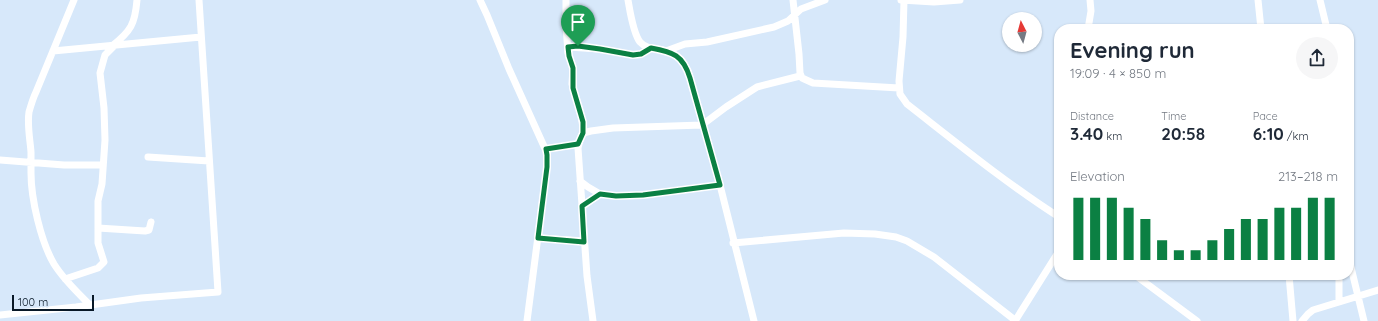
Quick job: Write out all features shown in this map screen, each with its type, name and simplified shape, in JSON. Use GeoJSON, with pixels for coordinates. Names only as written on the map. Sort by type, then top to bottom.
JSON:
{"type":"FeatureCollection","features":[{"type":"Feature","properties":{"kind":"street"},"geometry":{"type":"LineString","coordinates":[[74,0],[36,92],[29,113],[32,162],[31,174],[33,195],[42,236],[53,263],[72,288],[90,305]]}},
{"type":"Feature","properties":{"kind":"street"},"geometry":{"type":"LineString","coordinates":[[66,279],[94,270],[103,263],[98,246],[98,201],[102,184],[102,165],[105,140],[105,120],[100,73],[105,55],[132,27],[135,19],[137,0]]}},
{"type":"Feature","properties":{"kind":"street"},"geometry":{"type":"LineString","coordinates":[[0,315],[141,298],[218,292],[199,0]]}},
{"type":"Feature","properties":{"kind":"street"},"geometry":{"type":"LineString","coordinates":[[480,0],[488,15],[509,69],[546,149],[547,155],[547,167],[527,321]]}},
{"type":"Feature","properties":{"kind":"street"},"geometry":{"type":"LineString","coordinates":[[566,0],[566,26],[569,56],[573,68],[573,88],[581,115],[583,133],[578,144],[584,242],[593,321]]}},
{"type":"Feature","properties":{"kind":"street"},"geometry":{"type":"LineString","coordinates":[[628,0],[638,40],[643,45],[651,48],[666,50],[676,55],[685,65],[694,91],[720,185],[733,243],[754,321]]}},
{"type":"Feature","properties":{"kind":"street"},"geometry":{"type":"LineString","coordinates":[[792,0],[795,14],[800,76],[812,83],[899,88]]}},
{"type":"Feature","properties":{"kind":"street"},"geometry":{"type":"LineString","coordinates":[[666,50],[685,44],[707,42],[774,27],[788,21],[801,9],[825,0]]}},
{"type":"Feature","properties":{"kind":"street"},"geometry":{"type":"LineString","coordinates":[[960,0],[934,2],[903,0],[900,94],[907,104],[1035,202],[1054,214]]}},
{"type":"Feature","properties":{"kind":"street"},"geometry":{"type":"LineString","coordinates":[[1089,24],[1090,0]]}},
{"type":"Feature","properties":{"kind":"street"},"geometry":{"type":"LineString","coordinates":[[1258,0],[1260,24]]}},
{"type":"Feature","properties":{"kind":"street"},"geometry":{"type":"LineString","coordinates":[[1320,0],[1326,24]]}},
{"type":"Feature","properties":{"kind":"street"},"geometry":{"type":"LineString","coordinates":[[53,51],[201,37]]}},
{"type":"Feature","properties":{"kind":"street"},"geometry":{"type":"LineString","coordinates":[[568,47],[600,49],[633,55],[641,54],[651,48]]}},
{"type":"Feature","properties":{"kind":"street"},"geometry":{"type":"LineString","coordinates":[[583,133],[596,130],[620,128],[702,124],[757,87],[800,76]]}},
{"type":"Feature","properties":{"kind":"street"},"geometry":{"type":"LineString","coordinates":[[546,149],[578,144]]}},
{"type":"Feature","properties":{"kind":"street"},"geometry":{"type":"LineString","coordinates":[[148,157],[209,161]]}},
{"type":"Feature","properties":{"kind":"street"},"geometry":{"type":"LineString","coordinates":[[0,160],[102,165]]}},
{"type":"Feature","properties":{"kind":"street"},"geometry":{"type":"LineString","coordinates":[[580,181],[600,194],[616,196],[643,195],[720,185]]}},
{"type":"Feature","properties":{"kind":"street"},"geometry":{"type":"LineString","coordinates":[[582,206],[600,194]]}},
{"type":"Feature","properties":{"kind":"street"},"geometry":{"type":"LineString","coordinates":[[98,228],[144,232],[149,230],[151,222]]}},
{"type":"Feature","properties":{"kind":"street"},"geometry":{"type":"LineString","coordinates":[[733,243],[844,233],[875,234],[896,237],[934,258],[1016,321],[1054,259]]}},
{"type":"Feature","properties":{"kind":"street"},"geometry":{"type":"LineString","coordinates":[[538,238],[584,242]]}},
{"type":"Feature","properties":{"kind":"street"},"geometry":{"type":"LineString","coordinates":[[1142,280],[1197,321]]}},
{"type":"Feature","properties":{"kind":"street"},"geometry":{"type":"LineString","coordinates":[[1289,280],[1293,321]]}},
{"type":"Feature","properties":{"kind":"street"},"geometry":{"type":"LineString","coordinates":[[1339,280],[1339,301]]}},
{"type":"Feature","properties":{"kind":"street"},"geometry":{"type":"LineString","coordinates":[[1354,280],[1364,321]]}},
{"type":"Feature","properties":{"kind":"street"},"geometry":{"type":"LineString","coordinates":[[1305,320],[1313,310],[1378,290]]}},
{"type":"Feature","properties":{"kind":"route"},"geometry":{"type":"LineString","coordinates":[[578,46],[633,55],[641,54],[651,48],[666,50],[676,55],[688,71],[720,185],[643,195],[616,196],[600,194],[582,206],[584,242],[538,238],[547,167],[546,149],[578,144],[583,133],[583,122],[573,88],[573,68],[568,53],[568,47],[578,46]]}}]}
